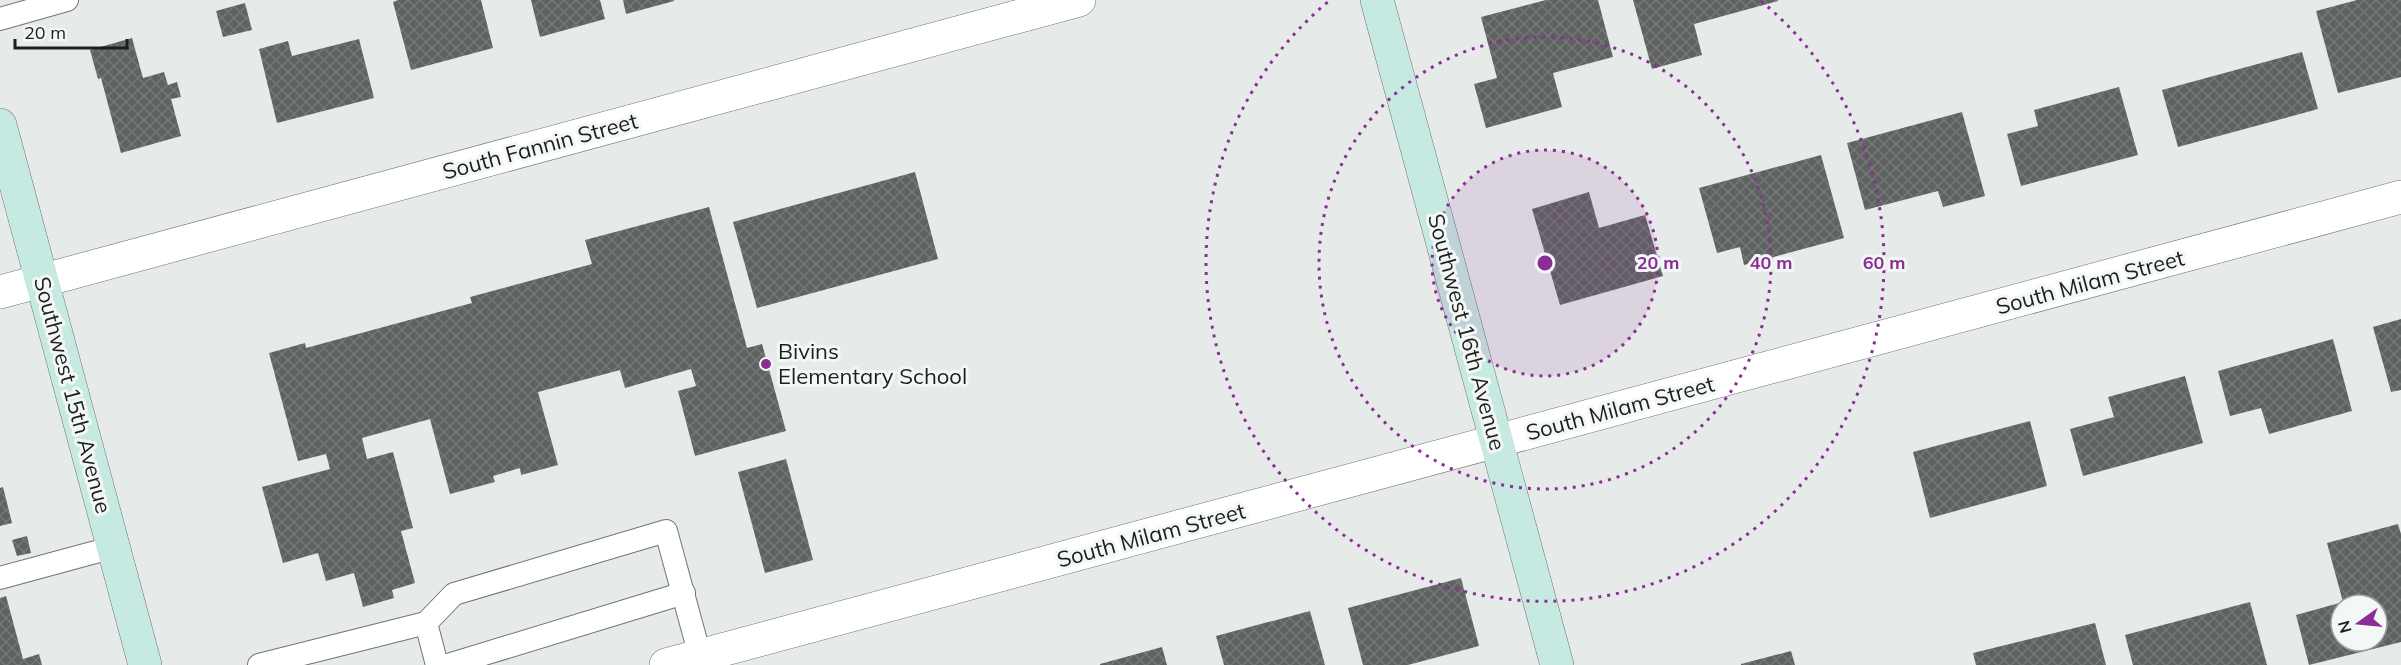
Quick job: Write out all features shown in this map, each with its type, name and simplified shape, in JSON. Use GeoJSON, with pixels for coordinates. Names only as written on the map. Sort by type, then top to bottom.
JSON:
{"type":"FeatureCollection","features":[{"type":"Feature","properties":{"kind":"street","name":"South Fannin Street"},"geometry":{"type":"LineString","coordinates":[[0,292],[1079,0]]}},
{"type":"Feature","properties":{"kind":"street","name":"Southwest 16th Avenue"},"geometry":{"type":"LineString","coordinates":[[1377,0],[1557,665]]}},
{"type":"Feature","properties":{"kind":"street","name":"Southwest 15th Avenue"},"geometry":{"type":"LineString","coordinates":[[0,125],[145,665]]}},
{"type":"Feature","properties":{"kind":"street","name":"South Milam Street"},"geometry":{"type":"LineString","coordinates":[[666,665],[2401,197]]}},
{"type":"Feature","properties":{"kind":"lane"},"geometry":{"type":"LineString","coordinates":[[0,19],[67,0]]}},
{"type":"Feature","properties":{"kind":"lane"},"geometry":{"type":"LineString","coordinates":[[260,665],[426,623],[454,594],[666,531],[700,656]]}},
{"type":"Feature","properties":{"kind":"lane"},"geometry":{"type":"LineString","coordinates":[[0,578],[114,548]]}},
{"type":"Feature","properties":{"kind":"lane"},"geometry":{"type":"LineString","coordinates":[[447,665],[684,593]]}},
{"type":"Feature","properties":{"kind":"lane"},"geometry":{"type":"LineString","coordinates":[[426,623],[437,665]]}},
{"type":"Feature","properties":{"kind":"building"},"geometry":{"type":"Polygon","coordinates":[[[398,0],[481,0],[493,48],[411,70],[393,2],[398,0]]]}},
{"type":"Feature","properties":{"kind":"building"},"geometry":{"type":"Polygon","coordinates":[[[531,0],[600,0],[605,19],[540,37],[531,0]]]}},
{"type":"Feature","properties":{"kind":"building"},"geometry":{"type":"Polygon","coordinates":[[[623,0],[674,0],[674,1],[626,14],[623,0]]]}},
{"type":"Feature","properties":{"kind":"building"},"geometry":{"type":"Polygon","coordinates":[[[1546,0],[1598,0],[1613,57],[1553,73],[1562,107],[1486,128],[1474,84],[1497,78],[1481,17],[1546,0]]]}},
{"type":"Feature","properties":{"kind":"building"},"geometry":{"type":"Polygon","coordinates":[[[1633,0],[1778,1],[1694,24],[1702,55],[1652,69],[1633,0]]]}},
{"type":"Feature","properties":{"kind":"building"},"geometry":{"type":"Polygon","coordinates":[[[2357,0],[2401,0],[2401,77],[2338,93],[2316,11],[2357,0]]]}},
{"type":"Feature","properties":{"kind":"building"},"geometry":{"type":"Polygon","coordinates":[[[245,3],[252,30],[223,37],[216,11],[245,3]]]}},
{"type":"Feature","properties":{"kind":"building"},"geometry":{"type":"Polygon","coordinates":[[[132,38],[143,78],[164,72],[168,85],[177,82],[181,97],[171,99],[181,136],[121,153],[101,78],[98,79],[90,50],[132,38]]]}},
{"type":"Feature","properties":{"kind":"building"},"geometry":{"type":"Polygon","coordinates":[[[359,39],[374,98],[277,123],[259,49],[288,41],[292,56],[359,39]]]}},
{"type":"Feature","properties":{"kind":"building"},"geometry":{"type":"Polygon","coordinates":[[[2302,52],[2318,109],[2178,147],[2162,90],[2302,52]]]}},
{"type":"Feature","properties":{"kind":"building"},"geometry":{"type":"Polygon","coordinates":[[[2119,87],[2138,155],[2021,186],[2007,134],[2038,126],[2034,110],[2119,87]]]}},
{"type":"Feature","properties":{"kind":"building"},"geometry":{"type":"Polygon","coordinates":[[[1962,112],[1985,196],[1943,207],[1938,191],[1865,210],[1847,143],[1962,112]]]}},
{"type":"Feature","properties":{"kind":"building"},"geometry":{"type":"Polygon","coordinates":[[[1821,155],[1844,238],[1744,265],[1740,247],[1717,253],[1699,188],[1821,155]]]}},
{"type":"Feature","properties":{"kind":"building"},"geometry":{"type":"Polygon","coordinates":[[[915,172],[938,259],[757,308],[733,222],[915,172]]]}},
{"type":"Feature","properties":{"kind":"building"},"geometry":{"type":"Polygon","coordinates":[[[1589,192],[1599,228],[1645,215],[1663,276],[1560,305],[1532,209],[1589,192]]]}},
{"type":"Feature","properties":{"kind":"building"},"geometry":{"type":"Polygon","coordinates":[[[709,207],[747,348],[762,344],[786,431],[695,456],[678,391],[696,386],[691,369],[625,388],[620,370],[538,392],[558,465],[521,475],[520,468],[493,476],[495,482],[450,494],[430,419],[362,438],[367,459],[393,452],[413,528],[401,531],[415,583],[392,590],[394,598],[363,607],[354,573],[326,581],[318,553],[283,563],[262,487],[330,469],[326,454],[298,461],[269,353],[305,343],[306,348],[472,303],[470,297],[592,264],[585,240],[709,207]]]}},
{"type":"Feature","properties":{"kind":"building"},"geometry":{"type":"Polygon","coordinates":[[[2401,319],[2401,390],[2391,392],[2373,327],[2401,319]]]}},
{"type":"Feature","properties":{"kind":"building"},"geometry":{"type":"Polygon","coordinates":[[[2333,339],[2352,411],[2269,434],[2261,408],[2230,416],[2218,371],[2333,339]]]}},
{"type":"Feature","properties":{"kind":"building"},"geometry":{"type":"Polygon","coordinates":[[[2185,376],[2203,443],[2083,476],[2070,429],[2114,417],[2108,397],[2185,376]]]}},
{"type":"Feature","properties":{"kind":"building"},"geometry":{"type":"Polygon","coordinates":[[[2030,421],[2047,486],[1930,518],[1913,452],[2030,421]]]}},
{"type":"Feature","properties":{"kind":"building"},"geometry":{"type":"Polygon","coordinates":[[[786,459],[813,560],[765,573],[738,472],[786,459]]]}},
{"type":"Feature","properties":{"kind":"building"},"geometry":{"type":"Polygon","coordinates":[[[3,487],[12,523],[0,526],[0,488],[3,487]]]}},
{"type":"Feature","properties":{"kind":"building"},"geometry":{"type":"Polygon","coordinates":[[[2398,524],[2401,534],[2401,642],[2389,645],[2389,593],[2341,593],[2327,543],[2398,524]]]}},
{"type":"Feature","properties":{"kind":"building"},"geometry":{"type":"Polygon","coordinates":[[[27,536],[31,553],[17,556],[12,540],[27,536]]]}},
{"type":"Feature","properties":{"kind":"building"},"geometry":{"type":"Polygon","coordinates":[[[1461,578],[1479,646],[1408,665],[1363,665],[1348,608],[1461,578]]]}},
{"type":"Feature","properties":{"kind":"building"},"geometry":{"type":"Polygon","coordinates":[[[6,596],[23,659],[39,654],[42,665],[0,665],[0,598],[6,596]]]}},
{"type":"Feature","properties":{"kind":"building"},"geometry":{"type":"Polygon","coordinates":[[[2250,602],[2267,665],[2133,665],[2125,635],[2250,602]]]}},
{"type":"Feature","properties":{"kind":"building"},"geometry":{"type":"Polygon","coordinates":[[[2329,606],[2329,653],[2357,653],[2309,665],[2296,615],[2329,606]]]}},
{"type":"Feature","properties":{"kind":"building"},"geometry":{"type":"Polygon","coordinates":[[[1310,611],[1325,665],[1224,665],[1216,636],[1310,611]]]}},
{"type":"Feature","properties":{"kind":"building"},"geometry":{"type":"Polygon","coordinates":[[[2095,623],[2106,665],[1976,665],[1973,653],[2095,623]]]}},
{"type":"Feature","properties":{"kind":"building"},"geometry":{"type":"Polygon","coordinates":[[[1162,647],[1167,665],[1100,665],[1100,664],[1162,647]]]}},
{"type":"Feature","properties":{"kind":"building"},"geometry":{"type":"Polygon","coordinates":[[[1791,651],[1795,665],[1741,665],[1741,664],[1791,651]]]}},
{"type":"Feature","properties":{"kind":"place","name":"Bivins Elementary School"},"geometry":{"type":"Point","coordinates":[766,364]}}]}
